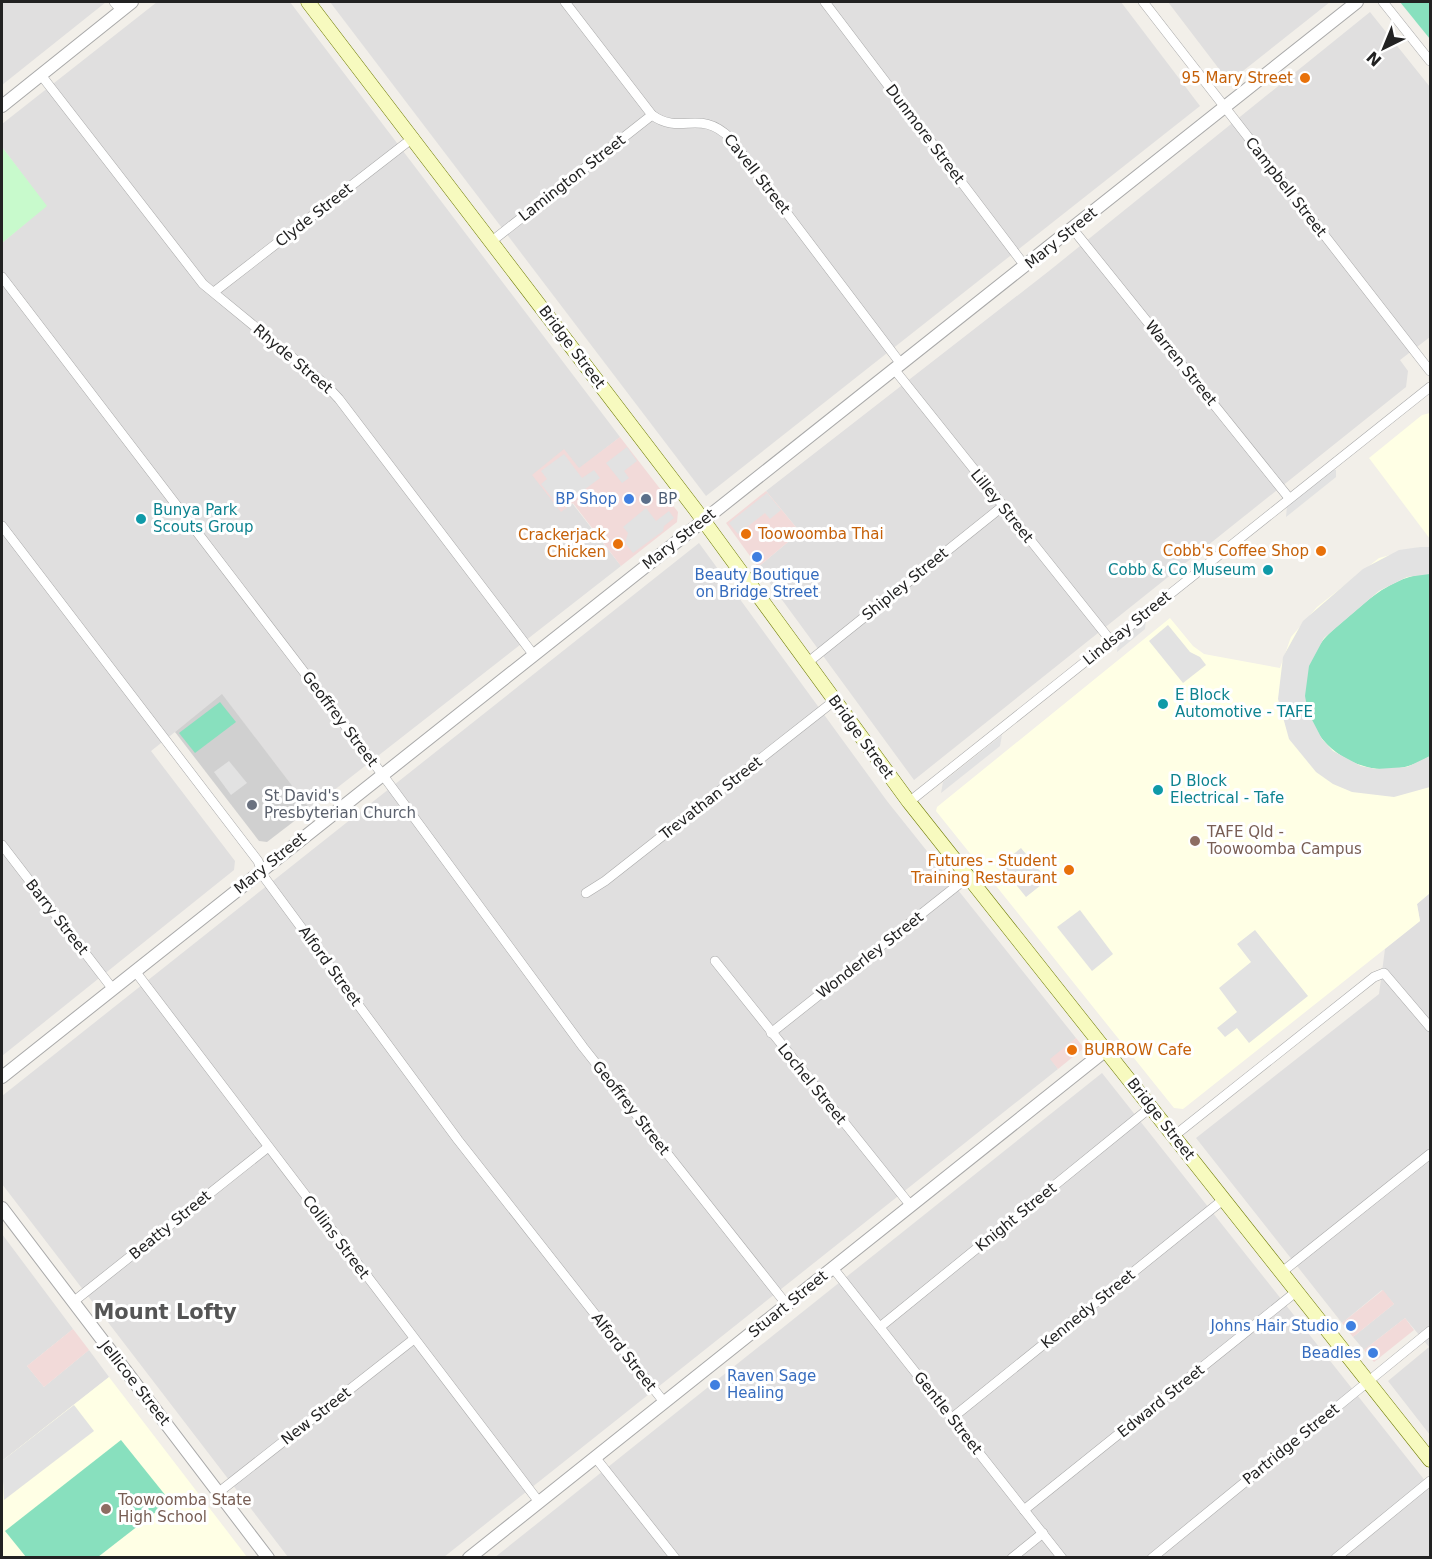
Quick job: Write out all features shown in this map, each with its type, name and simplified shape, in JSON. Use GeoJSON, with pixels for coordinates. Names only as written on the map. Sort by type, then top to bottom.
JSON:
{"type":"FeatureCollection","features":[{"type":"Feature","properties":{"kind":"main road","name":"Bridge Street"},"geometry":{"type":"LineString","coordinates":[[308,2],[414,137],[704,520],[909,802],[1431,1460]]}},
{"type":"Feature","properties":{"kind":"street"},"geometry":{"type":"LineString","coordinates":[[2,105],[41,75],[117,6],[132,2]]}},
{"type":"Feature","properties":{"kind":"street"},"geometry":{"type":"LineString","coordinates":[[565,2],[652,115]]}},
{"type":"Feature","properties":{"kind":"street","name":"Dunmore Street"},"geometry":{"type":"LineString","coordinates":[[825,2],[1025,266]]}},
{"type":"Feature","properties":{"kind":"street","name":"Campbell Street"},"geometry":{"type":"LineString","coordinates":[[1143,2],[1431,371]]}},
{"type":"Feature","properties":{"kind":"street","name":"Mary Street"},"geometry":{"type":"LineString","coordinates":[[2,1077],[1358,2]]}},
{"type":"Feature","properties":{"kind":"street"},"geometry":{"type":"LineString","coordinates":[[1383,2],[1431,61]]}},
{"type":"Feature","properties":{"kind":"street","name":"Rhyde Street"},"geometry":{"type":"LineString","coordinates":[[41,75],[195,276],[334,393],[533,654]]}},
{"type":"Feature","properties":{"kind":"street","name":"Lamington Street"},"geometry":{"type":"LineString","coordinates":[[492,241],[652,115]]}},
{"type":"Feature","properties":{"kind":"street","name":"Cavell Street"},"geometry":{"type":"LineString","coordinates":[[652,115],[670,124],[702,122],[721,129],[898,367]]}},
{"type":"Feature","properties":{"kind":"street","name":"Clyde Street"},"geometry":{"type":"LineString","coordinates":[[214,292],[414,137]]}},
{"type":"Feature","properties":{"kind":"street","name":"Warren Street"},"geometry":{"type":"LineString","coordinates":[[1072,228],[1289,498]]}},
{"type":"Feature","properties":{"kind":"street","name":"Geoffrey Street"},"geometry":{"type":"LineString","coordinates":[[2,277],[382,774],[583,1047],[786,1305]]}},
{"type":"Feature","properties":{"kind":"street","name":"Lilley Street"},"geometry":{"type":"LineString","coordinates":[[898,367],[1003,506],[1111,641]]}},
{"type":"Feature","properties":{"kind":"street","name":"Lindsay Street"},"geometry":{"type":"LineString","coordinates":[[909,802],[1431,387]]}},
{"type":"Feature","properties":{"kind":"street","name":"Shipley Street"},"geometry":{"type":"LineString","coordinates":[[807,663],[1003,506]]}},
{"type":"Feature","properties":{"kind":"street","name":"Alford Street"},"geometry":{"type":"LineString","coordinates":[[2,526],[258,861],[262,870],[458,1140],[664,1402]]}},
{"type":"Feature","properties":{"kind":"street","name":"Trevathan Street"},"geometry":{"type":"LineString","coordinates":[[586,893],[605,881],[834,701]]}},
{"type":"Feature","properties":{"kind":"street","name":"Barry Street"},"geometry":{"type":"LineString","coordinates":[[2,846],[112,988]]}},
{"type":"Feature","properties":{"kind":"street","name":"Wonderley Street"},"geometry":{"type":"LineString","coordinates":[[771,1033],[968,877]]}},
{"type":"Feature","properties":{"kind":"street","name":"Lochel Street"},"geometry":{"type":"LineString","coordinates":[[715,961],[910,1206]]}},
{"type":"Feature","properties":{"kind":"street","name":"Collins Street"},"geometry":{"type":"LineString","coordinates":[[135,970],[267,1148],[539,1502]]}},
{"type":"Feature","properties":{"kind":"street"},"geometry":{"type":"LineString","coordinates":[[1174,1136],[1374,977],[1384,973],[1427,1016],[1431,1027]]}},
{"type":"Feature","properties":{"kind":"street","name":"Stuart Street"},"geometry":{"type":"LineString","coordinates":[[469,1557],[1106,1050]]}},
{"type":"Feature","properties":{"kind":"street","name":"Knight Street"},"geometry":{"type":"LineString","coordinates":[[880,1327],[1151,1107]]}},
{"type":"Feature","properties":{"kind":"street","name":"Beatty Street"},"geometry":{"type":"LineString","coordinates":[[73,1302],[267,1148]]}},
{"type":"Feature","properties":{"kind":"street"},"geometry":{"type":"LineString","coordinates":[[1282,1272],[1431,1154]]}},
{"type":"Feature","properties":{"kind":"street","name":"Kennedy Street"},"geometry":{"type":"LineString","coordinates":[[952,1418],[1224,1199]]}},
{"type":"Feature","properties":{"kind":"street","name":"Jellicoe Street"},"geometry":{"type":"LineString","coordinates":[[2,1209],[268,1557]]}},
{"type":"Feature","properties":{"kind":"street","name":"Gentle Street"},"geometry":{"type":"LineString","coordinates":[[833,1268],[1062,1557]]}},
{"type":"Feature","properties":{"kind":"street","name":"Edward Street"},"geometry":{"type":"LineString","coordinates":[[1024,1510],[1297,1291]]}},
{"type":"Feature","properties":{"kind":"street","name":"Partridge Street"},"geometry":{"type":"LineString","coordinates":[[1152,1557],[1431,1331]]}},
{"type":"Feature","properties":{"kind":"street","name":"New Street"},"geometry":{"type":"LineString","coordinates":[[219,1492],[414,1339]]}},
{"type":"Feature","properties":{"kind":"street"},"geometry":{"type":"LineString","coordinates":[[595,1457],[675,1557]]}},
{"type":"Feature","properties":{"kind":"street"},"geometry":{"type":"LineString","coordinates":[[1336,1557],[1431,1481]]}},
{"type":"Feature","properties":{"kind":"street"},"geometry":{"type":"LineString","coordinates":[[1012,1557],[1043,1533]]}},
{"type":"Feature","properties":{"kind":"shaded area"},"geometry":{"type":"Polygon","coordinates":[[[2,2],[106,2],[2,85],[2,2]]]}},
{"type":"Feature","properties":{"kind":"shaded area"},"geometry":{"type":"Polygon","coordinates":[[[157,2],[290,2],[620,437],[579,469],[561,511],[572,503],[621,566],[310,809],[222,695],[175,732],[151,751],[235,861],[234,870],[2,1056],[2,243],[46,206],[2,147],[2,124],[157,2]]]}},
{"type":"Feature","properties":{"kind":"shaded area"},"geometry":{"type":"Polygon","coordinates":[[[330,2],[1121,2],[1200,106],[706,496],[330,2]]]}},
{"type":"Feature","properties":{"kind":"shaded area"},"geometry":{"type":"Polygon","coordinates":[[[1168,2],[1330,2],[1229,82],[1168,2]]]}},
{"type":"Feature","properties":{"kind":"shaded area"},"geometry":{"type":"Polygon","coordinates":[[[1370,12],[1430,87],[1430,337],[1400,360],[1408,371],[1406,387],[914,780],[758,567],[800,532],[766,491],[1049,271],[1370,12]]]}},
{"type":"Feature","properties":{"kind":"shaded area"},"geometry":{"type":"Polygon","coordinates":[[[1430,413],[1430,539],[1369,458],[1422,415],[1430,413]]]}},
{"type":"Feature","properties":{"kind":"shaded area"},"geometry":{"type":"Polygon","coordinates":[[[620,437],[678,512],[677,522],[621,566],[573,503],[561,512],[532,475],[564,449],[579,468],[620,437]]]}},
{"type":"Feature","properties":{"kind":"shaded area"},"geometry":{"type":"Polygon","coordinates":[[[627,447],[637,461],[624,471],[629,478],[622,483],[606,463],[627,447]]]}},
{"type":"Feature","properties":{"kind":"shaded area"},"geometry":{"type":"Polygon","coordinates":[[[564,454],[582,478],[594,470],[600,478],[560,508],[541,484],[547,479],[541,471],[564,454]]]}},
{"type":"Feature","properties":{"kind":"shaded area"},"geometry":{"type":"Polygon","coordinates":[[[1332,470],[1336,470],[1336,477],[1286,517],[1287,506],[1332,470]]]}},
{"type":"Feature","properties":{"kind":"shaded area"},"geometry":{"type":"Polygon","coordinates":[[[766,491],[800,532],[758,567],[726,523],[766,491]]]}},
{"type":"Feature","properties":{"kind":"shaded area"},"geometry":{"type":"Polygon","coordinates":[[[767,493],[781,510],[770,519],[765,513],[738,534],[729,523],[767,493]]]}},
{"type":"Feature","properties":{"kind":"shaded area"},"geometry":{"type":"Polygon","coordinates":[[[646,508],[656,521],[669,511],[674,518],[664,526],[663,531],[633,553],[625,543],[628,533],[623,527],[646,508]]]}},
{"type":"Feature","properties":{"kind":"shaded area"},"geometry":{"type":"Polygon","coordinates":[[[699,543],[887,801],[1076,1038],[1051,1059],[1058,1069],[444,1557],[288,1557],[2,1184],[2,1096],[699,543]]]}},
{"type":"Feature","properties":{"kind":"shaded area","name":"TAFE Qld - Toowoomba Campus"},"geometry":{"type":"Polygon","coordinates":[[[1420,547],[1430,547],[1430,893],[1417,904],[1420,921],[1183,1109],[1174,1108],[936,811],[937,807],[1170,618],[1193,646],[1204,654],[1280,668],[1291,637],[1317,607],[1379,558],[1420,547]]]}},
{"type":"Feature","properties":{"kind":"shaded area"},"geometry":{"type":"Polygon","coordinates":[[[1430,547],[1430,574],[1407,577],[1379,591],[1324,638],[1309,666],[1305,696],[1308,712],[1322,739],[1333,751],[1361,766],[1376,769],[1407,767],[1430,756],[1430,787],[1394,797],[1352,792],[1333,784],[1316,772],[1289,739],[1278,699],[1283,657],[1303,621],[1363,569],[1399,550],[1430,547]]]}},
{"type":"Feature","properties":{"kind":"shaded area"},"geometry":{"type":"Polygon","coordinates":[[[1146,619],[1145,629],[1117,652],[1118,642],[1146,619]]]}},
{"type":"Feature","properties":{"kind":"shaded area"},"geometry":{"type":"Polygon","coordinates":[[[1168,625],[1190,652],[1200,657],[1206,665],[1183,683],[1149,641],[1168,625]]]}},
{"type":"Feature","properties":{"kind":"shaded area"},"geometry":{"type":"Polygon","coordinates":[[[222,694],[310,809],[267,842],[259,841],[175,732],[222,694]]]}},
{"type":"Feature","properties":{"kind":"shaded area"},"geometry":{"type":"Polygon","coordinates":[[[1002,735],[1000,746],[941,793],[943,782],[1002,735]]]}},
{"type":"Feature","properties":{"kind":"shaded area"},"geometry":{"type":"Polygon","coordinates":[[[229,761],[247,783],[231,795],[214,772],[229,761]]]}},
{"type":"Feature","properties":{"kind":"shaded area"},"geometry":{"type":"Polygon","coordinates":[[[1021,848],[1041,872],[1035,877],[1041,885],[1026,897],[1000,865],[1021,848]]]}},
{"type":"Feature","properties":{"kind":"shaded area"},"geometry":{"type":"Polygon","coordinates":[[[1430,893],[1430,1435],[1388,1381],[1429,1347],[1405,1318],[1364,1350],[1353,1337],[1394,1304],[1382,1290],[1342,1323],[1196,1138],[1379,994],[1385,949],[1420,921],[1417,904],[1430,893]]]}},
{"type":"Feature","properties":{"kind":"shaded area"},"geometry":{"type":"Polygon","coordinates":[[[1080,910],[1113,954],[1092,971],[1057,927],[1080,910]]]}},
{"type":"Feature","properties":{"kind":"shaded area"},"geometry":{"type":"Polygon","coordinates":[[[1255,930],[1308,996],[1249,1043],[1237,1028],[1225,1037],[1217,1028],[1237,1012],[1219,988],[1251,962],[1237,944],[1255,930]]]}},
{"type":"Feature","properties":{"kind":"shaded area"},"geometry":{"type":"Polygon","coordinates":[[[1076,1038],[1084,1048],[1058,1069],[1050,1059],[1076,1038]]]}},
{"type":"Feature","properties":{"kind":"shaded area"},"geometry":{"type":"Polygon","coordinates":[[[1102,1073],[1430,1487],[1430,1557],[494,1558],[1102,1073]]]}},
{"type":"Feature","properties":{"kind":"shaded area"},"geometry":{"type":"Polygon","coordinates":[[[2,1234],[73,1329],[27,1366],[44,1387],[89,1350],[109,1377],[2,1461],[2,1234]]]}},
{"type":"Feature","properties":{"kind":"shaded area"},"geometry":{"type":"Polygon","coordinates":[[[1383,1290],[1394,1304],[1353,1337],[1342,1323],[1383,1290]]]}},
{"type":"Feature","properties":{"kind":"shaded area"},"geometry":{"type":"Polygon","coordinates":[[[1405,1318],[1414,1330],[1374,1362],[1364,1350],[1405,1318]]]}},
{"type":"Feature","properties":{"kind":"shaded area"},"geometry":{"type":"Polygon","coordinates":[[[73,1329],[89,1350],[44,1387],[27,1366],[73,1329]]]}},
{"type":"Feature","properties":{"kind":"shaded area","name":"Toowoomba State High School"},"geometry":{"type":"Polygon","coordinates":[[[109,1377],[247,1557],[2,1558],[2,1461],[109,1377]]]}},
{"type":"Feature","properties":{"kind":"shaded area"},"geometry":{"type":"Polygon","coordinates":[[[74,1405],[94,1431],[4,1500],[2,1461],[74,1405]]]}},
{"type":"Feature","properties":{"kind":"green space"},"geometry":{"type":"Polygon","coordinates":[[[1400,2],[1430,2],[1430,39],[1400,2]]]}},
{"type":"Feature","properties":{"kind":"green space"},"geometry":{"type":"Polygon","coordinates":[[[2,147],[47,206],[2,243],[2,147]]]}},
{"type":"Feature","properties":{"kind":"green space"},"geometry":{"type":"Polygon","coordinates":[[[1430,574],[1430,756],[1403,767],[1376,769],[1352,761],[1330,747],[1314,727],[1305,704],[1305,677],[1316,650],[1339,624],[1386,588],[1403,579],[1430,574]]]}},
{"type":"Feature","properties":{"kind":"green space"},"geometry":{"type":"Polygon","coordinates":[[[220,702],[236,722],[195,753],[179,733],[220,702]]]}},
{"type":"Feature","properties":{"kind":"green space"},"geometry":{"type":"Polygon","coordinates":[[[121,1440],[170,1501],[98,1557],[26,1557],[5,1531],[121,1440]]]}},
{"type":"Feature","properties":{"kind":"place","name":"95 Mary Street"},"geometry":{"type":"Point","coordinates":[1305,78]}},
{"type":"Feature","properties":{"kind":"place","name":"BP Shop"},"geometry":{"type":"Point","coordinates":[629,499]}},
{"type":"Feature","properties":{"kind":"place","name":"BP"},"geometry":{"type":"Point","coordinates":[646,499]}},
{"type":"Feature","properties":{"kind":"place","name":"Bunya Park Scouts Group"},"geometry":{"type":"Point","coordinates":[141,519]}},
{"type":"Feature","properties":{"kind":"place","name":"Toowoomba Thai"},"geometry":{"type":"Point","coordinates":[746,534]}},
{"type":"Feature","properties":{"kind":"place","name":"Crackerjack Chicken"},"geometry":{"type":"Point","coordinates":[618,544]}},
{"type":"Feature","properties":{"kind":"place","name":"Cobb's Coffee Shop"},"geometry":{"type":"Point","coordinates":[1321,551]}},
{"type":"Feature","properties":{"kind":"place","name":"Beauty Boutique on Bridge Street"},"geometry":{"type":"Point","coordinates":[757,557]}},
{"type":"Feature","properties":{"kind":"place","name":"Cobb & Co Museum"},"geometry":{"type":"Point","coordinates":[1268,570]}},
{"type":"Feature","properties":{"kind":"place","name":"E Block Automotive - TAFE"},"geometry":{"type":"Point","coordinates":[1163,704]}},
{"type":"Feature","properties":{"kind":"place","name":"D Block Electrical - Tafe"},"geometry":{"type":"Point","coordinates":[1158,790]}},
{"type":"Feature","properties":{"kind":"place","name":"St David's Presbyterian Church"},"geometry":{"type":"Point","coordinates":[252,805]}},
{"type":"Feature","properties":{"kind":"place","name":"TAFE Qld - Toowoomba Campus"},"geometry":{"type":"Point","coordinates":[1195,841]}},
{"type":"Feature","properties":{"kind":"place","name":"Futures - Student Training Restaurant"},"geometry":{"type":"Point","coordinates":[1069,870]}},
{"type":"Feature","properties":{"kind":"place","name":"BURROW Cafe"},"geometry":{"type":"Point","coordinates":[1072,1050]}},
{"type":"Feature","properties":{"kind":"place","name":"Johns Hair Studio"},"geometry":{"type":"Point","coordinates":[1351,1326]}},
{"type":"Feature","properties":{"kind":"place","name":"Beadles"},"geometry":{"type":"Point","coordinates":[1373,1353]}},
{"type":"Feature","properties":{"kind":"place","name":"Raven Sage Healing"},"geometry":{"type":"Point","coordinates":[715,1385]}},
{"type":"Feature","properties":{"kind":"place","name":"Toowoomba State High School"},"geometry":{"type":"Point","coordinates":[106,1509]}},
{"type":"Feature","properties":{"kind":"district","name":"Mount Lofty"},"geometry":{"type":"Point","coordinates":[165,1312]}}]}
